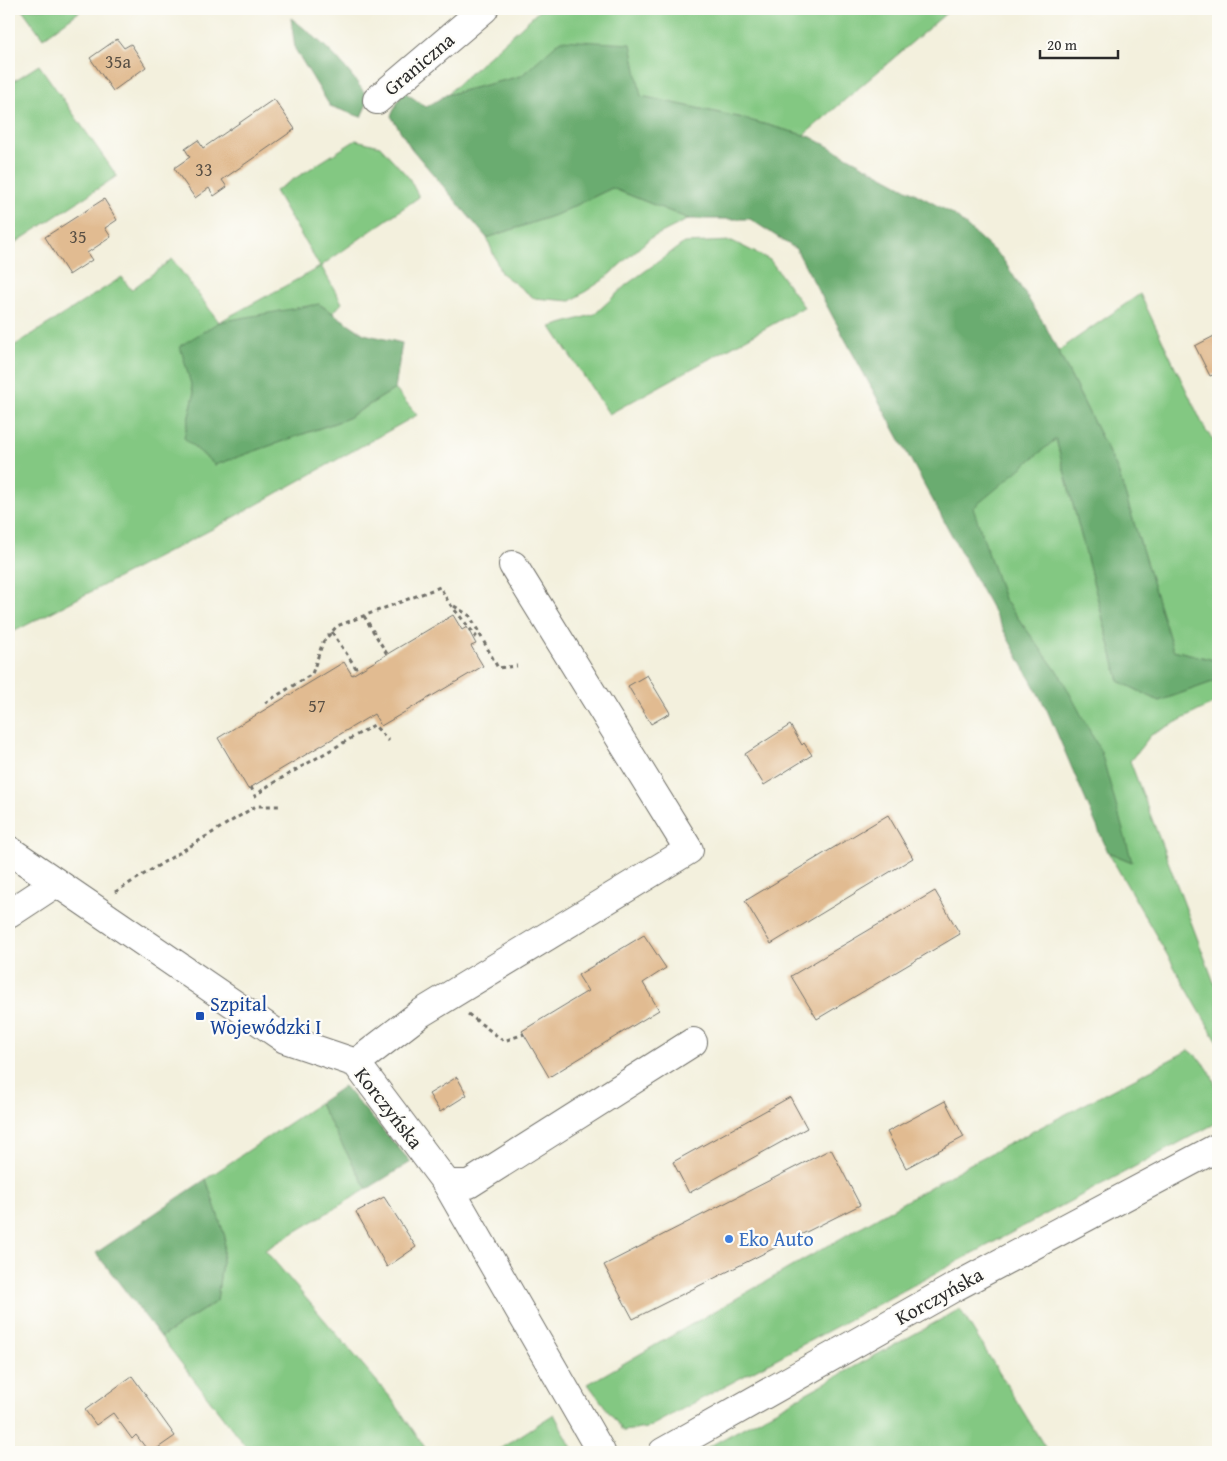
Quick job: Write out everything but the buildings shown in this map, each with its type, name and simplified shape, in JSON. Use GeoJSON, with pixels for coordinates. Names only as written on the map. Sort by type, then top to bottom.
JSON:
{"type":"FeatureCollection","features":[{"type":"Feature","properties":{"kind":"street","name":"Graniczna"},"geometry":{"type":"LineString","coordinates":[[376,100],[484,9]]}},
{"type":"Feature","properties":{"kind":"street"},"geometry":{"type":"LineString","coordinates":[[356,1063],[421,1013],[689,850],[513,565]]}},
{"type":"Feature","properties":{"kind":"street","name":"Korczyńska"},"geometry":{"type":"LineString","coordinates":[[9,850],[285,1039],[356,1063],[447,1184],[602,1452]]}},
{"type":"Feature","properties":{"kind":"street"},"geometry":{"type":"LineString","coordinates":[[9,914],[56,883]]}},
{"type":"Feature","properties":{"kind":"street"},"geometry":{"type":"LineString","coordinates":[[447,1184],[469,1184],[693,1042]]}},
{"type":"Feature","properties":{"kind":"street","name":"Korczyńska"},"geometry":{"type":"LineString","coordinates":[[663,1452],[953,1288],[1218,1148]]}},
{"type":"Feature","properties":{"kind":"path"},"geometry":{"type":"LineString","coordinates":[[265,703],[312,674],[324,642],[338,626],[440,587],[450,604],[476,636],[473,638]]}},
{"type":"Feature","properties":{"kind":"path"},"geometry":{"type":"LineString","coordinates":[[450,604],[470,616],[498,668],[518,666]]}},
{"type":"Feature","properties":{"kind":"path"},"geometry":{"type":"LineString","coordinates":[[364,616],[387,654]]}},
{"type":"Feature","properties":{"kind":"path"},"geometry":{"type":"LineString","coordinates":[[332,632],[358,671]]}},
{"type":"Feature","properties":{"kind":"path"},"geometry":{"type":"LineString","coordinates":[[251,788],[255,796],[268,786],[374,725],[389,741]]}},
{"type":"Feature","properties":{"kind":"path"},"geometry":{"type":"LineString","coordinates":[[91,906],[256,806],[282,806]]}},
{"type":"Feature","properties":{"kind":"path"},"geometry":{"type":"LineString","coordinates":[[466,1012],[504,1041],[524,1034]]}},
{"type":"Feature","properties":{"kind":"green space"},"geometry":{"type":"Polygon","coordinates":[[[22,9],[83,9],[43,38],[22,9]]]}},
{"type":"Feature","properties":{"kind":"green space"},"geometry":{"type":"Polygon","coordinates":[[[541,9],[951,9],[804,135],[738,117],[641,96],[562,40],[521,76],[446,95],[541,9]]]}},
{"type":"Feature","properties":{"kind":"green space"},"geometry":{"type":"Polygon","coordinates":[[[291,18],[333,55],[369,99],[361,117],[330,106],[295,49],[291,18]]]}},
{"type":"Feature","properties":{"kind":"green space"},"geometry":{"type":"Polygon","coordinates":[[[561,40],[631,44],[641,96],[738,117],[811,137],[953,214],[1002,258],[1045,325],[1118,471],[1173,650],[1218,661],[1218,680],[1159,701],[1119,681],[1056,439],[973,508],[1004,599],[1061,677],[1101,752],[1132,862],[1108,852],[1047,710],[796,249],[750,219],[689,219],[612,188],[558,214],[487,238],[411,148],[391,116],[403,91],[426,107],[446,95],[521,76],[561,40]]]}},
{"type":"Feature","properties":{"kind":"green space"},"geometry":{"type":"Polygon","coordinates":[[[39,65],[117,176],[9,247],[9,84],[39,65]]]}},
{"type":"Feature","properties":{"kind":"green space"},"geometry":{"type":"Polygon","coordinates":[[[356,140],[380,146],[409,178],[419,197],[321,266],[342,303],[333,313],[319,304],[181,346],[194,395],[184,438],[215,465],[346,419],[395,389],[417,415],[222,524],[9,634],[9,349],[122,277],[131,290],[172,259],[219,322],[320,267],[275,191],[356,140]]]}},
{"type":"Feature","properties":{"kind":"green space"},"geometry":{"type":"Polygon","coordinates":[[[612,188],[689,219],[649,239],[603,280],[571,301],[534,298],[501,273],[487,238],[558,214],[612,188]]]}},
{"type":"Feature","properties":{"kind":"green space"},"geometry":{"type":"Polygon","coordinates":[[[732,241],[770,260],[804,307],[609,414],[551,327],[595,314],[626,285],[684,243],[732,241]]]}},
{"type":"Feature","properties":{"kind":"green space"},"geometry":{"type":"Polygon","coordinates":[[[1140,294],[1206,431],[1218,445],[1218,661],[1173,650],[1118,471],[1058,351],[1140,294]]]}},
{"type":"Feature","properties":{"kind":"green space"},"geometry":{"type":"Polygon","coordinates":[[[319,304],[364,334],[402,343],[395,389],[346,419],[215,465],[184,438],[194,395],[180,346],[219,322],[319,304]]]}},
{"type":"Feature","properties":{"kind":"green space"},"geometry":{"type":"Polygon","coordinates":[[[1056,439],[1119,681],[1159,701],[1218,680],[1218,701],[1151,735],[1130,761],[1218,993],[1218,1043],[1108,852],[1132,862],[1061,677],[1004,599],[972,508],[1056,439]]]}},
{"type":"Feature","properties":{"kind":"green space"},"geometry":{"type":"Polygon","coordinates":[[[1189,1050],[1205,1065],[1214,1082],[1218,1122],[647,1428],[623,1431],[588,1384],[970,1164],[1189,1050]]]}},
{"type":"Feature","properties":{"kind":"green space"},"geometry":{"type":"Polygon","coordinates":[[[344,1086],[411,1162],[367,1189],[319,1103],[344,1086]]]}},
{"type":"Feature","properties":{"kind":"green space"},"geometry":{"type":"Polygon","coordinates":[[[319,1103],[367,1189],[265,1250],[391,1398],[428,1452],[250,1452],[161,1337],[217,1301],[225,1237],[206,1179],[319,1103]]]}},
{"type":"Feature","properties":{"kind":"green space"},"geometry":{"type":"Polygon","coordinates":[[[206,1179],[225,1237],[217,1301],[161,1337],[96,1253],[206,1179]]]}},
{"type":"Feature","properties":{"kind":"green space"},"geometry":{"type":"Polygon","coordinates":[[[960,1309],[1048,1452],[699,1452],[960,1309]]]}},
{"type":"Feature","properties":{"kind":"green space"},"geometry":{"type":"Polygon","coordinates":[[[554,1414],[574,1452],[495,1452],[554,1414]]]}},
{"type":"Feature","properties":{"kind":"place","name":"Szpital Wojewódzki I"},"geometry":{"type":"Point","coordinates":[200,1016]}},
{"type":"Feature","properties":{"kind":"place","name":"Eko Auto"},"geometry":{"type":"Point","coordinates":[729,1239]}}]}
